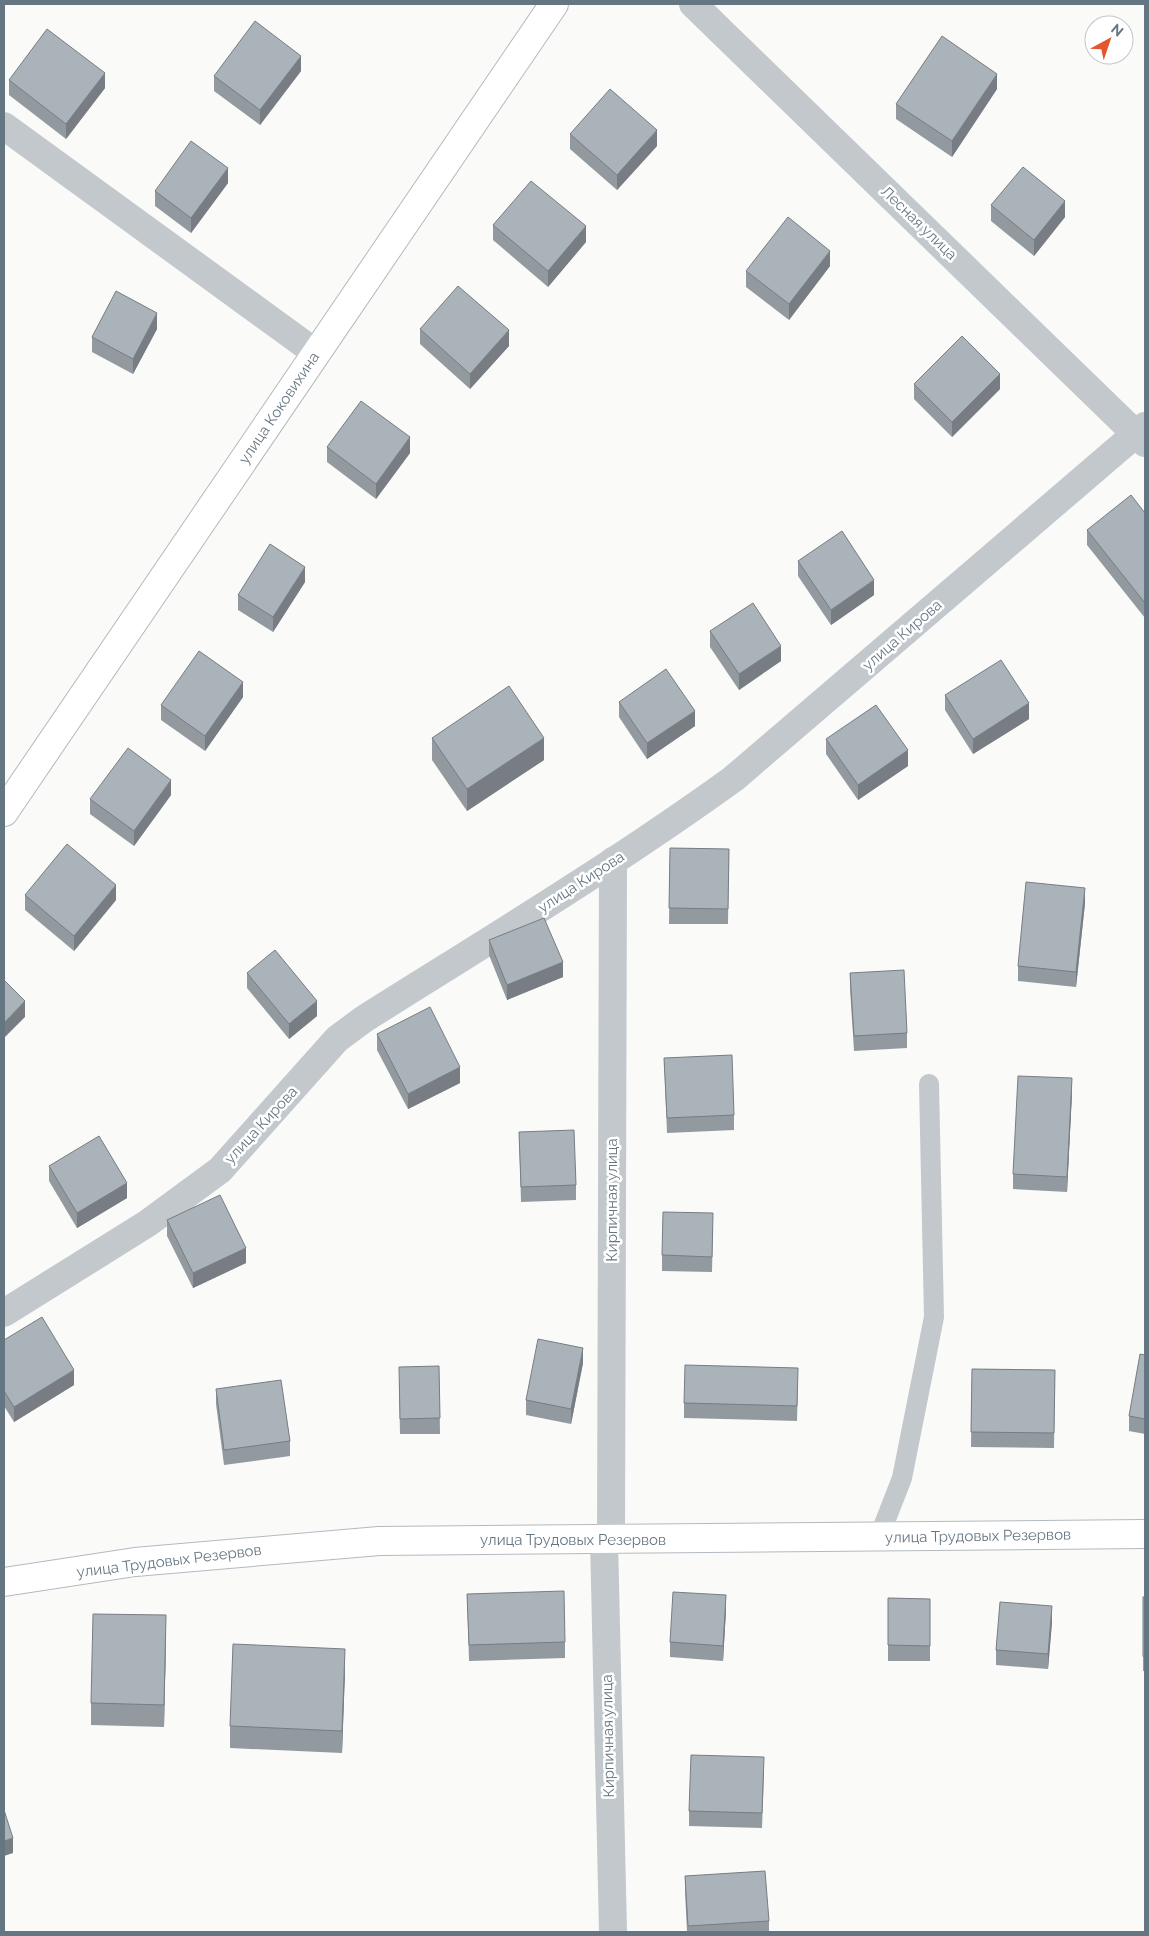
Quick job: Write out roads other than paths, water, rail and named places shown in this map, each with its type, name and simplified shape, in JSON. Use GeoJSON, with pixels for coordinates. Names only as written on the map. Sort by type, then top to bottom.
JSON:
{"type":"FeatureCollection","features":[{"type":"Feature","properties":{"kind":"main road","name":"улица Коковихина"},"geometry":{"type":"LineString","coordinates":[[4,812],[554,4]]}},
{"type":"Feature","properties":{"kind":"main road","name":"улица Трудовых Резервов"},"geometry":{"type":"LineString","coordinates":[[4,1582],[135,1562],[360,1542],[1145,1534]]}},
{"type":"Feature","properties":{"kind":"street","name":"Лесная улица"},"geometry":{"type":"LineString","coordinates":[[693,4],[1142,434]]}},
{"type":"Feature","properties":{"kind":"street"},"geometry":{"type":"LineString","coordinates":[[4,126],[316,353]]}},
{"type":"Feature","properties":{"kind":"street","name":"улица Кирова"},"geometry":{"type":"LineString","coordinates":[[4,1313],[148,1223],[220,1170],[337,1039],[364,1018],[674,822],[771,748],[1142,434]]}},
{"type":"Feature","properties":{"kind":"street","name":"Кирпичная улица"},"geometry":{"type":"LineString","coordinates":[[613,1932],[607,1540],[614,861]]}},
{"type":"Feature","properties":{"kind":"lane"},"geometry":{"type":"LineString","coordinates":[[879,1537],[902,1478],[934,1317],[929,1084]]}}]}
